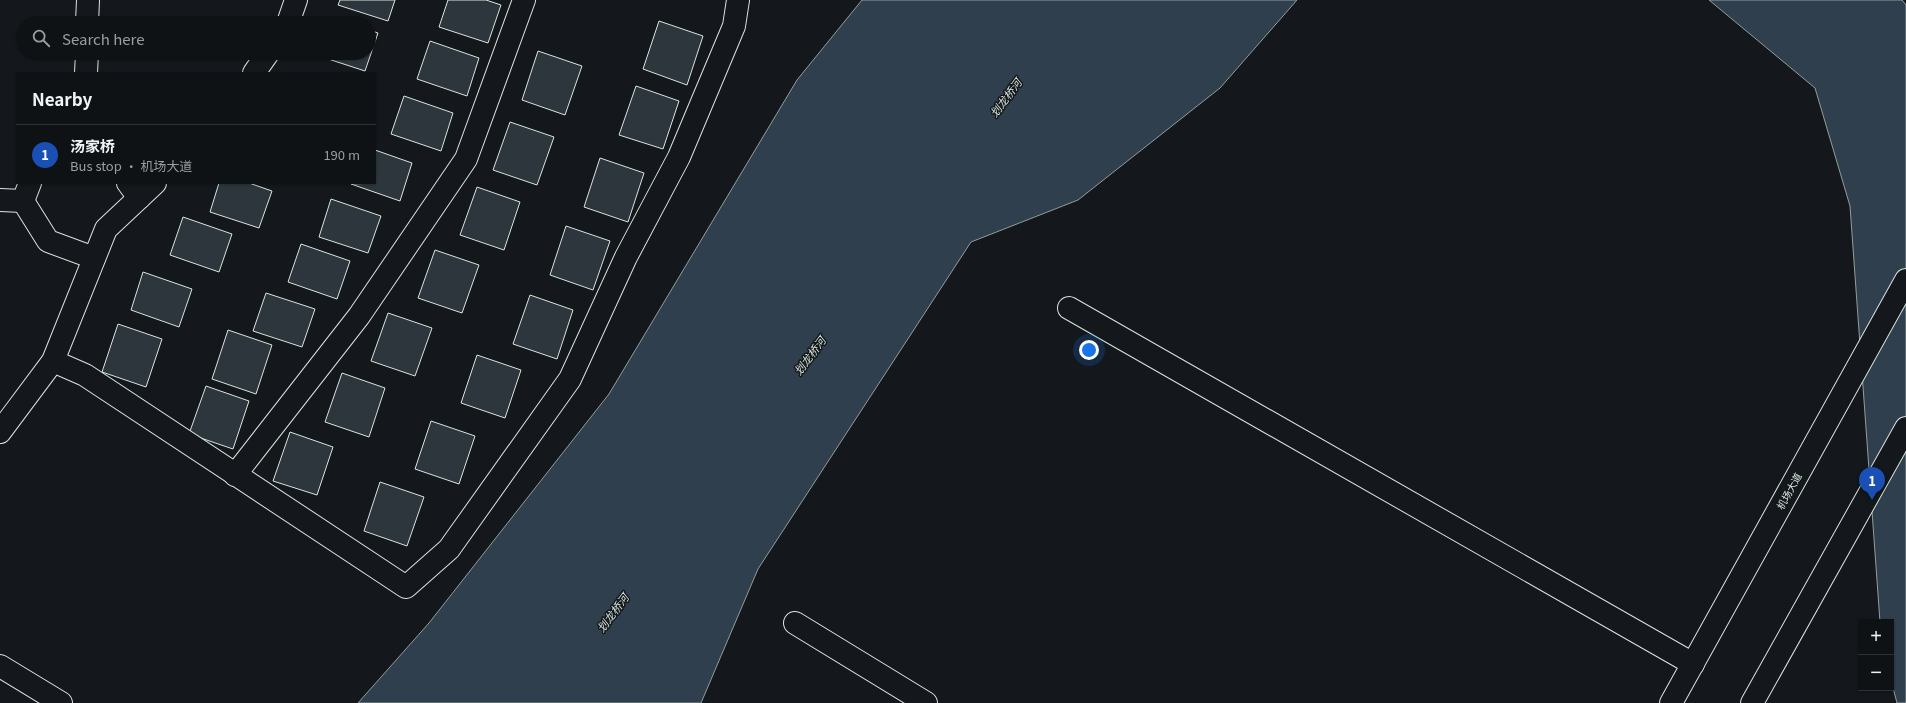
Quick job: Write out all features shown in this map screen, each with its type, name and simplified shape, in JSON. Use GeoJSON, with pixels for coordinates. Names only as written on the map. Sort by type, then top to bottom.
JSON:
{"type":"FeatureCollection","features":[{"type":"Feature","properties":{"kind":"main road"},"geometry":{"type":"LineString","coordinates":[[88,0],[88,16]]}},
{"type":"Feature","properties":{"kind":"main road"},"geometry":{"type":"LineString","coordinates":[[290,16],[296,0]]}},
{"type":"Feature","properties":{"kind":"main road"},"geometry":{"type":"LineString","coordinates":[[235,475],[359,316],[466,159],[524,0]]}},
{"type":"Feature","properties":{"kind":"main road"},"geometry":{"type":"LineString","coordinates":[[53,362],[85,375],[406,588],[449,549],[570,379],[626,257],[679,157],[734,26],[736,0]]}},
{"type":"Feature","properties":{"kind":"main road"},"geometry":{"type":"LineString","coordinates":[[86,72],[87,60]]}},
{"type":"Feature","properties":{"kind":"main road"},"geometry":{"type":"LineString","coordinates":[[255,72],[263,60]]}},
{"type":"Feature","properties":{"kind":"main road"},"geometry":{"type":"LineString","coordinates":[[0,432],[53,362],[106,229],[134,190],[152,184]]}},
{"type":"Feature","properties":{"kind":"main road"},"geometry":{"type":"LineString","coordinates":[[0,200],[27,192],[48,241],[94,258]]}},
{"type":"Feature","properties":{"kind":"main road","name":"机场大道"},"geometry":{"type":"LineString","coordinates":[[1672,703],[1906,280]]}},
{"type":"Feature","properties":{"kind":"main road"},"geometry":{"type":"LineString","coordinates":[[1069,308],[1693,664]]}},
{"type":"Feature","properties":{"kind":"main road"},"geometry":{"type":"LineString","coordinates":[[1752,703],[1906,428]]}},
{"type":"Feature","properties":{"kind":"main road"},"geometry":{"type":"LineString","coordinates":[[795,623],[926,703]]}},
{"type":"Feature","properties":{"kind":"main road"},"geometry":{"type":"LineString","coordinates":[[0,666],[61,703]]}},
{"type":"Feature","properties":{"kind":"water","name":"划龙桥河"},"geometry":{"type":"Polygon","coordinates":[[[862,0],[1297,0],[1220,88],[1078,200],[971,242],[758,569],[701,703],[358,703],[429,623],[609,394],[797,80],[862,0]]]}},
{"type":"Feature","properties":{"kind":"water"},"geometry":{"type":"Polygon","coordinates":[[[1709,0],[1902,0],[1906,5],[1906,703],[1897,703],[1894,691],[1894,619],[1880,619],[1850,206],[1815,88],[1709,0]]]}},
{"type":"Feature","properties":{"kind":"building"},"geometry":{"type":"Polygon","coordinates":[[[340,0],[395,0],[388,21],[338,5],[340,0]]]}},
{"type":"Feature","properties":{"kind":"building"},"geometry":{"type":"Polygon","coordinates":[[[448,0],[486,0],[501,5],[488,43],[439,27],[448,0]]]}},
{"type":"Feature","properties":{"kind":"building"},"geometry":{"type":"Polygon","coordinates":[[[659,21],[703,36],[687,85],[643,69],[659,21]]]}},
{"type":"Feature","properties":{"kind":"building"},"geometry":{"type":"Polygon","coordinates":[[[430,41],[479,58],[467,96],[417,79],[430,41]]]}},
{"type":"Feature","properties":{"kind":"building"},"geometry":{"type":"Polygon","coordinates":[[[538,51],[582,66],[565,115],[522,100],[538,51]]]}},
{"type":"Feature","properties":{"kind":"building"},"geometry":{"type":"Polygon","coordinates":[[[331,60],[369,60],[365,71],[331,60]]]}},
{"type":"Feature","properties":{"kind":"building"},"geometry":{"type":"Polygon","coordinates":[[[636,86],[679,101],[663,149],[619,135],[636,86]]]}},
{"type":"Feature","properties":{"kind":"building"},"geometry":{"type":"Polygon","coordinates":[[[404,96],[453,113],[441,151],[391,134],[404,96]]]}},
{"type":"Feature","properties":{"kind":"building"},"geometry":{"type":"Polygon","coordinates":[[[510,122],[554,137],[537,185],[493,170],[510,122]]]}},
{"type":"Feature","properties":{"kind":"building"},"geometry":{"type":"Polygon","coordinates":[[[376,150],[412,163],[400,201],[351,184],[376,184],[376,150]]]}},
{"type":"Feature","properties":{"kind":"building"},"geometry":{"type":"Polygon","coordinates":[[[600,158],[644,173],[628,222],[584,207],[600,158]]]}},
{"type":"Feature","properties":{"kind":"building"},"geometry":{"type":"Polygon","coordinates":[[[219,184],[252,184],[272,191],[259,228],[210,212],[219,184]]]}},
{"type":"Feature","properties":{"kind":"building"},"geometry":{"type":"Polygon","coordinates":[[[477,187],[520,202],[504,250],[460,235],[477,187]]]}},
{"type":"Feature","properties":{"kind":"building"},"geometry":{"type":"Polygon","coordinates":[[[331,199],[381,216],[368,253],[319,237],[331,199]]]}},
{"type":"Feature","properties":{"kind":"building"},"geometry":{"type":"Polygon","coordinates":[[[183,217],[232,234],[219,272],[170,255],[183,217]]]}},
{"type":"Feature","properties":{"kind":"building"},"geometry":{"type":"Polygon","coordinates":[[[566,226],[610,241],[593,290],[550,275],[566,226]]]}},
{"type":"Feature","properties":{"kind":"building"},"geometry":{"type":"Polygon","coordinates":[[[301,244],[350,261],[337,299],[288,282],[301,244]]]}},
{"type":"Feature","properties":{"kind":"building"},"geometry":{"type":"Polygon","coordinates":[[[435,250],[479,265],[462,313],[418,298],[435,250]]]}},
{"type":"Feature","properties":{"kind":"building"},"geometry":{"type":"Polygon","coordinates":[[[143,272],[192,289],[179,327],[131,310],[143,272]]]}},
{"type":"Feature","properties":{"kind":"building"},"geometry":{"type":"Polygon","coordinates":[[[266,293],[315,309],[302,347],[253,331],[266,293]]]}},
{"type":"Feature","properties":{"kind":"building"},"geometry":{"type":"Polygon","coordinates":[[[530,295],[573,310],[557,359],[513,344],[530,295]]]}},
{"type":"Feature","properties":{"kind":"building"},"geometry":{"type":"Polygon","coordinates":[[[388,313],[432,328],[415,376],[371,361],[388,313]]]}},
{"type":"Feature","properties":{"kind":"building"},"geometry":{"type":"Polygon","coordinates":[[[118,324],[162,339],[146,387],[102,372],[118,324]]]}},
{"type":"Feature","properties":{"kind":"building"},"geometry":{"type":"Polygon","coordinates":[[[228,330],[272,345],[256,394],[212,379],[228,330]]]}},
{"type":"Feature","properties":{"kind":"building"},"geometry":{"type":"Polygon","coordinates":[[[477,355],[521,370],[505,418],[461,403],[477,355]]]}},
{"type":"Feature","properties":{"kind":"building"},"geometry":{"type":"Polygon","coordinates":[[[342,373],[385,388],[369,437],[325,422],[342,373]]]}},
{"type":"Feature","properties":{"kind":"building"},"geometry":{"type":"Polygon","coordinates":[[[206,386],[249,401],[233,449],[189,434],[206,386]]]}},
{"type":"Feature","properties":{"kind":"building"},"geometry":{"type":"Polygon","coordinates":[[[431,421],[475,436],[459,484],[415,469],[431,421]]]}},
{"type":"Feature","properties":{"kind":"building"},"geometry":{"type":"Polygon","coordinates":[[[290,432],[333,447],[317,495],[273,481],[290,432]]]}},
{"type":"Feature","properties":{"kind":"building"},"geometry":{"type":"Polygon","coordinates":[[[380,482],[424,497],[407,546],[364,531],[380,482]]]}},
{"type":"Feature","properties":{"kind":"place","name":"汤家桥"},"geometry":{"type":"Point","coordinates":[1872,500]}}]}
